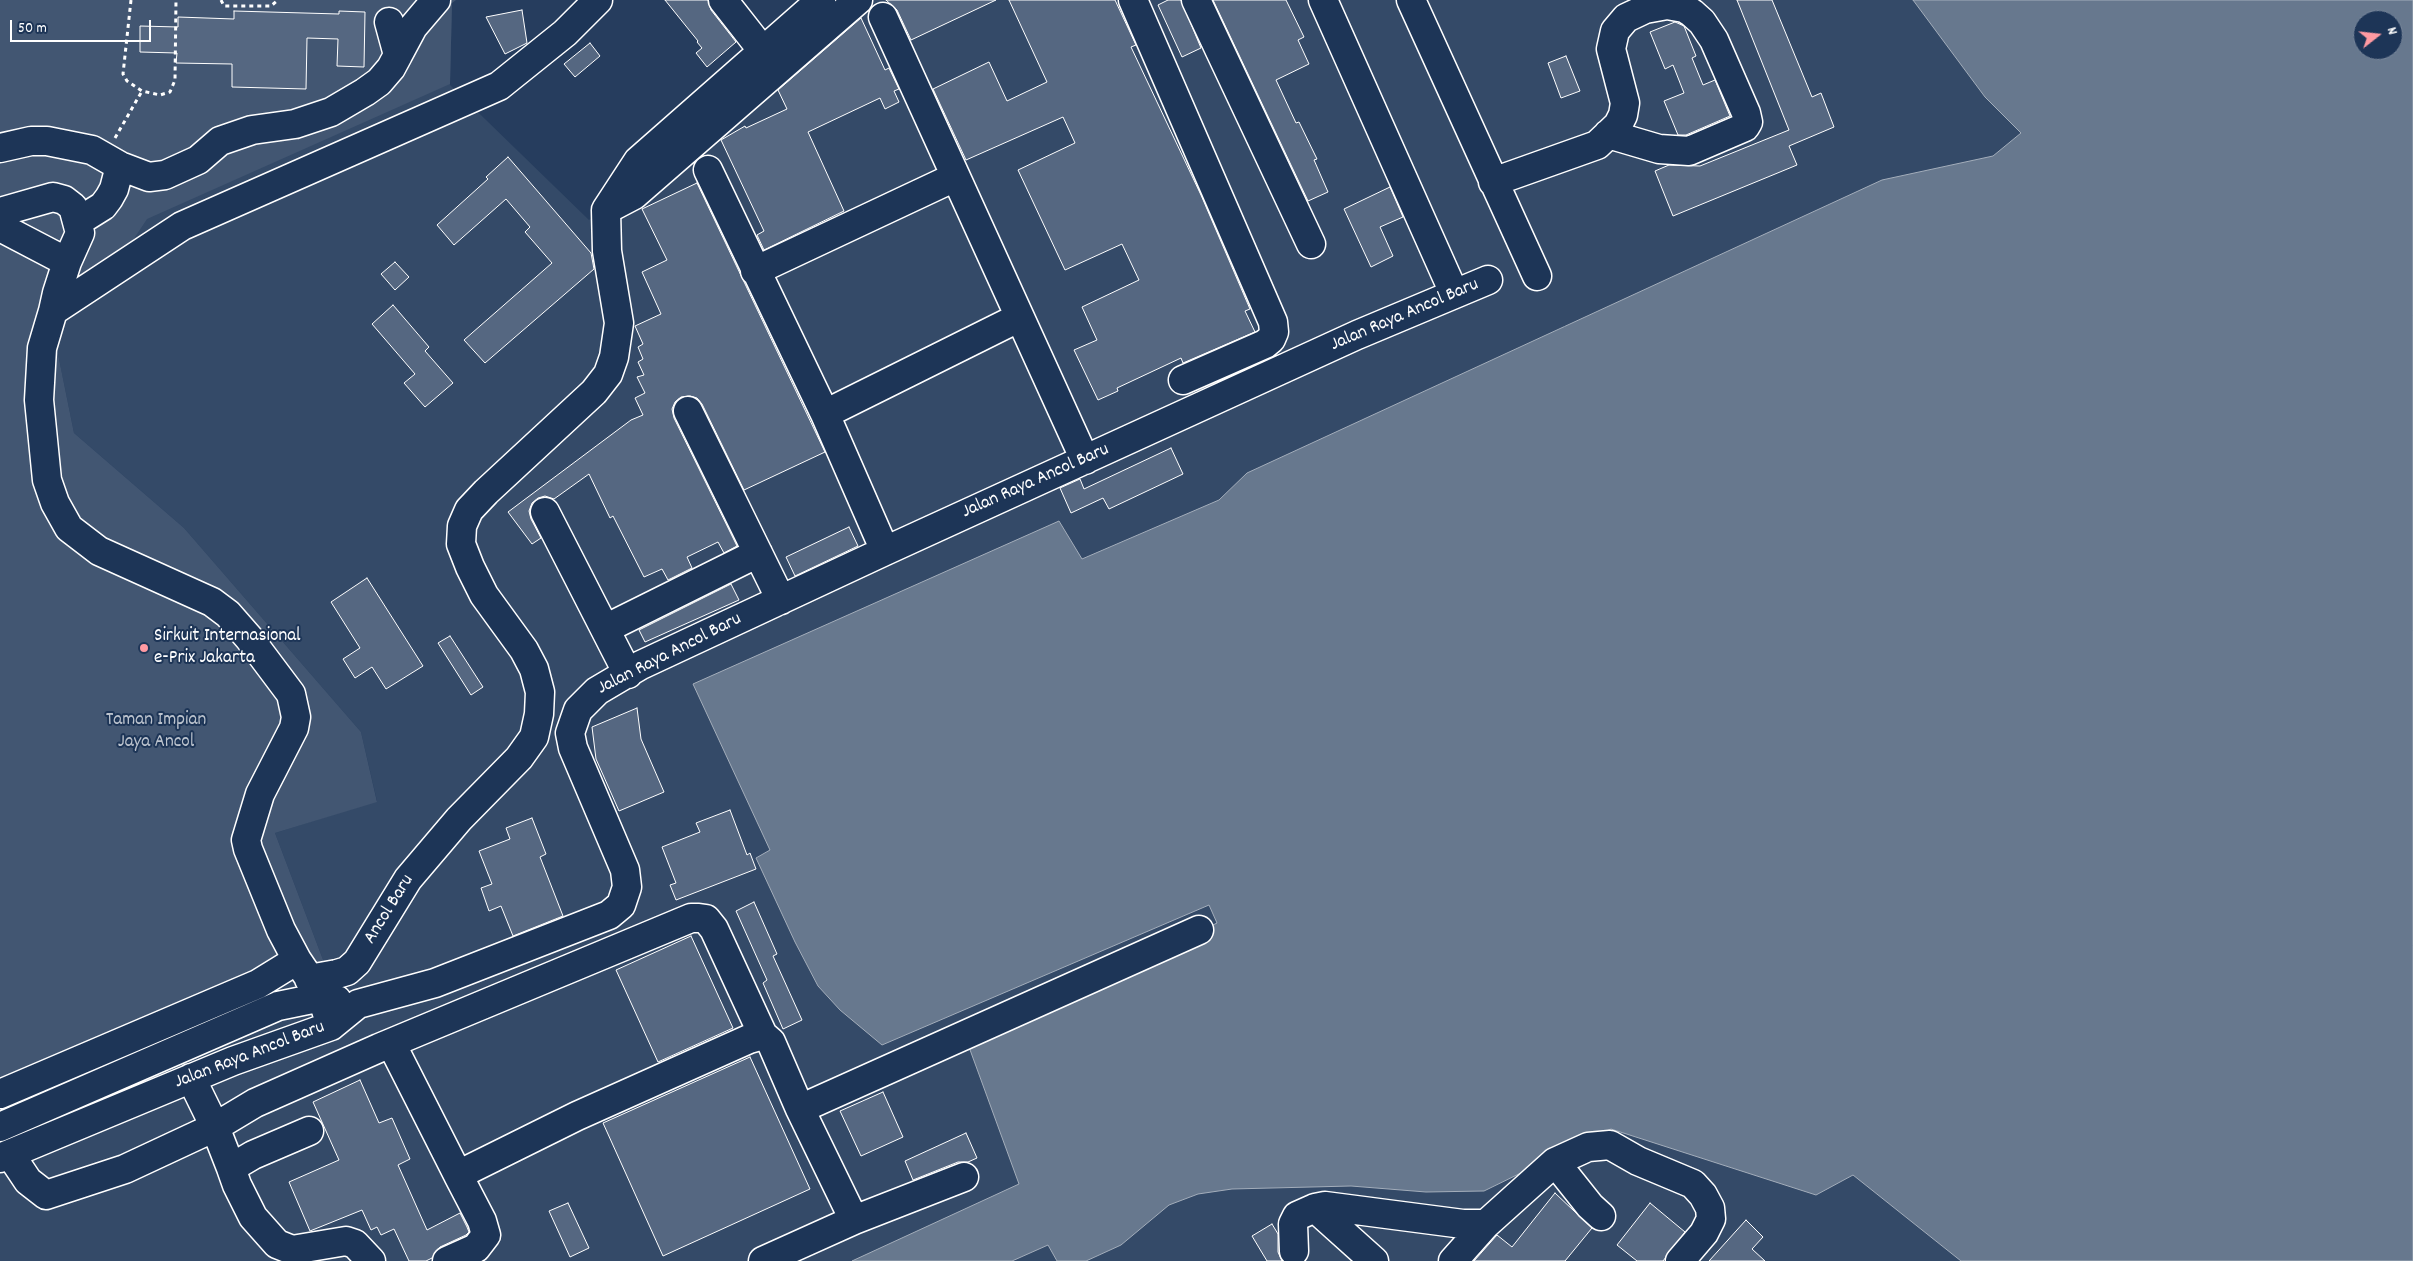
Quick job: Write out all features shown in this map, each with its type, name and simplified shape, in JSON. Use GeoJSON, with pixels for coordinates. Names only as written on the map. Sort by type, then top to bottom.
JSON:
{"type":"FeatureCollection","features":[{"type":"Feature","properties":{"kind":"lane"},"geometry":{"type":"LineString","coordinates":[[0,148],[47,141],[92,150],[149,177],[165,176],[198,160],[220,141],[238,134],[272,126],[295,124],[331,112],[379,82],[391,68],[413,27],[436,0]]}},
{"type":"Feature","properties":{"kind":"lane"},"geometry":{"type":"LineString","coordinates":[[53,311],[182,226],[498,86],[565,33],[598,0]]}},
{"type":"Feature","properties":{"kind":"lane"},"geometry":{"type":"LineString","coordinates":[[723,0],[763,51]]}},
{"type":"Feature","properties":{"kind":"lane"},"geometry":{"type":"LineString","coordinates":[[606,210],[638,161],[821,0]]}},
{"type":"Feature","properties":{"kind":"lane"},"geometry":{"type":"LineString","coordinates":[[606,210],[634,195],[858,0]]}},
{"type":"Feature","properties":{"kind":"lane"},"geometry":{"type":"LineString","coordinates":[[1133,0],[1273,322],[1274,332],[1271,339],[1265,344],[1183,380]]}},
{"type":"Feature","properties":{"kind":"lane"},"geometry":{"type":"LineString","coordinates":[[1196,0],[1311,244]]}},
{"type":"Feature","properties":{"kind":"lane"},"geometry":{"type":"LineString","coordinates":[[1323,0],[1454,293]]}},
{"type":"Feature","properties":{"kind":"lane"},"geometry":{"type":"LineString","coordinates":[[1411,0],[1537,276]]}},
{"type":"Feature","properties":{"kind":"lane"},"geometry":{"type":"LineString","coordinates":[[1493,182],[1597,145],[1623,115],[1625,103],[1611,49],[1615,31],[1626,18],[1645,9],[1667,5],[1684,8],[1692,13],[1702,22],[1714,40],[1746,113],[1748,122],[1745,127],[1689,151],[1659,149],[1608,134]]}},
{"type":"Feature","properties":{"kind":"lane"},"geometry":{"type":"LineString","coordinates":[[883,17],[1018,318],[1085,460]]}},
{"type":"Feature","properties":{"kind":"lane"},"geometry":{"type":"LineString","coordinates":[[389,22],[398,55]]}},
{"type":"Feature","properties":{"kind":"lane"},"geometry":{"type":"LineString","coordinates":[[79,220],[102,206],[109,198],[114,189],[112,161]]}},
{"type":"Feature","properties":{"kind":"lane"},"geometry":{"type":"LineString","coordinates":[[708,170],[825,414],[885,551]]}},
{"type":"Feature","properties":{"kind":"lane"},"geometry":{"type":"LineString","coordinates":[[755,271],[955,177]]}},
{"type":"Feature","properties":{"kind":"lane"},"geometry":{"type":"LineString","coordinates":[[0,212],[52,197],[64,200],[73,207],[79,220],[80,233],[67,262],[42,348],[39,400],[47,480],[55,503],[69,528],[99,551],[212,602],[228,614],[250,638],[291,694],[296,717],[294,728],[260,794],[246,840],[282,930],[309,979],[331,1026]]}},
{"type":"Feature","properties":{"kind":"lane","name":"Ancol Baru"},"geometry":{"type":"LineString","coordinates":[[0,1127],[218,1030],[278,1006],[309,979],[347,971],[357,962],[408,879],[459,819],[519,758],[534,737],[540,714],[540,692],[534,669],[524,650],[484,595],[461,544],[462,526],[469,510],[486,492],[594,392],[608,374],[614,357],[618,323],[607,251],[606,210]]}},
{"type":"Feature","properties":{"kind":"lane"},"geometry":{"type":"LineString","coordinates":[[0,227],[67,262]]}},
{"type":"Feature","properties":{"kind":"lane","name":"Jalan Raya Ancol Baru"},"geometry":{"type":"LineString","coordinates":[[5,1156],[233,1061],[331,1026],[358,1004],[435,983],[609,915],[621,905],[626,887],[625,870],[573,748],[570,733],[574,718],[587,699],[628,674],[885,551],[1454,293],[1488,280]]}},
{"type":"Feature","properties":{"kind":"lane"},"geometry":{"type":"LineString","coordinates":[[825,414],[1018,318]]}},
{"type":"Feature","properties":{"kind":"lane"},"geometry":{"type":"LineString","coordinates":[[688,411],[781,600]]}},
{"type":"Feature","properties":{"kind":"lane"},"geometry":{"type":"LineString","coordinates":[[545,512],[628,674]]}},
{"type":"Feature","properties":{"kind":"lane"},"geometry":{"type":"LineString","coordinates":[[605,629],[758,553]]}},
{"type":"Feature","properties":{"kind":"lane"},"geometry":{"type":"LineString","coordinates":[[5,1156],[28,1181],[46,1195],[124,1169],[215,1127],[255,1103],[391,1043],[691,918],[699,918],[706,919],[714,929],[762,1035],[772,1042],[800,1109],[854,1220]]}},
{"type":"Feature","properties":{"kind":"lane"},"geometry":{"type":"LineString","coordinates":[[800,1109],[1199,930]]}},
{"type":"Feature","properties":{"kind":"lane"},"geometry":{"type":"LineString","coordinates":[[0,1094],[258,984],[309,979],[358,1004]]}},
{"type":"Feature","properties":{"kind":"lane"},"geometry":{"type":"LineString","coordinates":[[218,1030],[233,1061]]}},
{"type":"Feature","properties":{"kind":"lane"},"geometry":{"type":"LineString","coordinates":[[458,1174],[577,1116],[749,1039],[762,1035]]}},
{"type":"Feature","properties":{"kind":"lane"},"geometry":{"type":"LineString","coordinates":[[391,1043],[482,1221],[486,1235],[476,1248],[447,1261]]}},
{"type":"Feature","properties":{"kind":"lane"},"geometry":{"type":"LineString","coordinates":[[192,1078],[253,1216],[277,1244],[292,1250],[346,1241],[366,1253],[371,1261]]}},
{"type":"Feature","properties":{"kind":"lane"},"geometry":{"type":"LineString","coordinates":[[231,1168],[253,1155],[309,1131]]}},
{"type":"Feature","properties":{"kind":"lane"},"geometry":{"type":"LineString","coordinates":[[1453,1261],[1486,1224],[1555,1162],[1588,1147],[1610,1145],[1638,1161],[1693,1184],[1703,1195],[1710,1208],[1711,1219],[1704,1233],[1680,1261]]}},
{"type":"Feature","properties":{"kind":"lane"},"geometry":{"type":"LineString","coordinates":[[1555,1162],[1584,1199],[1601,1216]]}},
{"type":"Feature","properties":{"kind":"lane"},"geometry":{"type":"LineString","coordinates":[[764,1261],[854,1220],[964,1177]]}},
{"type":"Feature","properties":{"kind":"lane"},"geometry":{"type":"LineString","coordinates":[[1294,1251],[1293,1224],[1297,1216],[1325,1206],[1463,1224],[1486,1224]]}},
{"type":"Feature","properties":{"kind":"lane"},"geometry":{"type":"LineString","coordinates":[[1315,1208],[1374,1261]]}},
{"type":"Feature","properties":{"kind":"path"},"geometry":{"type":"LineString","coordinates":[[131,0],[123,74],[127,81],[142,91],[160,94],[170,92],[175,80],[176,0]]}},
{"type":"Feature","properties":{"kind":"path"},"geometry":{"type":"LineString","coordinates":[[221,0],[224,6],[271,6],[278,0]]}},
{"type":"Feature","properties":{"kind":"path"},"geometry":{"type":"LineString","coordinates":[[112,161],[142,91]]}},
{"type":"Feature","properties":{"kind":"shaded area"},"geometry":{"type":"Polygon","coordinates":[[[0,0],[452,3],[450,85],[589,220],[851,0],[1913,0],[1985,97],[2021,133],[1993,156],[1882,180],[1247,473],[1219,500],[1081,559],[1059,521],[770,850],[757,858],[818,986],[882,1045],[1209,905],[1218,924],[970,1047],[1048,1245],[1057,1261],[0,1261],[0,1109],[295,976],[325,965],[275,833],[377,801],[361,732],[184,528],[74,433],[57,349],[64,306],[0,0]]]}},
{"type":"Feature","properties":{"kind":"shaded area"},"geometry":{"type":"Polygon","coordinates":[[[1913,0],[2413,0],[2413,1261],[1961,1261],[1853,1175],[1816,1195],[1611,1129],[1484,1191],[1426,1192],[1351,1186],[1232,1189],[1198,1194],[1169,1205],[1121,1245],[1086,1261],[1057,1261],[1048,1245],[1012,1261],[852,1261],[1019,1184],[969,1047],[1217,923],[1209,905],[882,1045],[840,1010],[818,986],[795,942],[756,858],[770,850],[693,684],[1059,521],[1082,559],[1219,500],[1247,473],[1882,180],[1993,156],[2021,133],[1985,97],[1913,0]]]}},
{"type":"Feature","properties":{"kind":"shaded area"},"geometry":{"type":"Polygon","coordinates":[[[1611,1129],[1815,1195],[1853,1175],[1961,1261],[1086,1261],[1121,1245],[1169,1205],[1198,1194],[1232,1189],[1351,1186],[1426,1192],[1484,1191],[1611,1129]]]}},
{"type":"Feature","properties":{"kind":"green space","name":"Taman Impian Jaya Ancol"},"geometry":{"type":"Polygon","coordinates":[[[0,0],[456,0],[452,3],[450,84],[147,219],[127,249],[64,306],[57,349],[74,433],[184,528],[361,732],[377,802],[275,833],[325,965],[295,976],[0,1109],[0,0]]]}},
{"type":"Feature","properties":{"kind":"building"},"geometry":{"type":"Polygon","coordinates":[[[665,0],[708,0],[711,10],[736,42],[707,67],[696,53],[702,48],[698,41],[665,0]]]}},
{"type":"Feature","properties":{"kind":"building"},"geometry":{"type":"Polygon","coordinates":[[[886,0],[996,0],[911,40],[897,10],[886,0]]]}},
{"type":"Feature","properties":{"kind":"building"},"geometry":{"type":"Polygon","coordinates":[[[1009,0],[1115,0],[1136,45],[1131,47],[1201,195],[1250,309],[1245,311],[1255,332],[1183,363],[1181,358],[1117,388],[1118,391],[1098,400],[1074,350],[1097,340],[1082,307],[1139,280],[1122,244],[1065,270],[1018,170],[1075,143],[1063,117],[966,160],[933,89],[989,62],[1007,101],[1047,82],[1009,0]]]}},
{"type":"Feature","properties":{"kind":"building"},"geometry":{"type":"Polygon","coordinates":[[[1168,0],[1181,0],[1201,48],[1182,57],[1158,5],[1168,0]]]}},
{"type":"Feature","properties":{"kind":"building"},"geometry":{"type":"Polygon","coordinates":[[[1213,0],[1286,0],[1304,37],[1298,40],[1309,64],[1276,80],[1296,123],[1299,122],[1317,159],[1314,160],[1328,192],[1308,201],[1213,0]]]}},
{"type":"Feature","properties":{"kind":"building"},"geometry":{"type":"Polygon","coordinates":[[[1737,0],[1772,0],[1812,97],[1821,93],[1834,127],[1789,146],[1797,165],[1673,216],[1655,171],[1669,165],[1700,166],[1789,130],[1737,0]]]}},
{"type":"Feature","properties":{"kind":"building"},"geometry":{"type":"Polygon","coordinates":[[[522,10],[527,43],[505,54],[486,17],[522,10]]]}},
{"type":"Feature","properties":{"kind":"building"},"geometry":{"type":"Polygon","coordinates":[[[234,11],[339,14],[339,11],[365,12],[364,67],[337,66],[338,39],[307,38],[306,89],[232,87],[232,64],[176,63],[177,53],[140,52],[140,26],[178,27],[178,17],[234,19],[234,11]]]}},
{"type":"Feature","properties":{"kind":"building"},"geometry":{"type":"Polygon","coordinates":[[[861,18],[885,70],[889,68],[899,89],[894,91],[899,102],[885,109],[880,98],[808,132],[844,211],[764,250],[757,235],[764,231],[721,140],[745,126],[746,128],[787,109],[778,90],[861,18]]]}},
{"type":"Feature","properties":{"kind":"building"},"geometry":{"type":"Polygon","coordinates":[[[1675,22],[1684,26],[1696,56],[1692,58],[1703,85],[1715,80],[1730,116],[1686,135],[1678,135],[1664,101],[1684,93],[1673,65],[1665,69],[1650,32],[1675,22]]]}},
{"type":"Feature","properties":{"kind":"building"},"geometry":{"type":"Polygon","coordinates":[[[590,43],[600,56],[575,77],[564,64],[590,43]]]}},
{"type":"Feature","properties":{"kind":"building"},"geometry":{"type":"Polygon","coordinates":[[[1566,56],[1580,91],[1561,98],[1548,63],[1566,56]]]}},
{"type":"Feature","properties":{"kind":"building"},"geometry":{"type":"Polygon","coordinates":[[[508,157],[591,253],[594,269],[485,363],[464,340],[552,263],[525,232],[530,227],[506,199],[454,245],[437,225],[488,179],[486,177],[508,157]]]}},
{"type":"Feature","properties":{"kind":"building"},"geometry":{"type":"Polygon","coordinates":[[[697,183],[825,452],[744,490],[702,404],[697,398],[690,396],[681,397],[675,402],[672,409],[674,418],[737,546],[724,553],[718,542],[687,557],[692,568],[668,580],[662,569],[644,577],[613,516],[610,518],[589,474],[554,499],[545,496],[538,498],[532,503],[529,511],[531,519],[541,538],[532,544],[508,512],[631,420],[643,415],[635,398],[645,393],[637,377],[644,375],[638,362],[643,359],[638,347],[643,344],[635,326],[661,314],[642,272],[667,260],[642,209],[697,183]]]}},
{"type":"Feature","properties":{"kind":"building"},"geometry":{"type":"Polygon","coordinates":[[[1390,187],[1403,217],[1380,227],[1393,256],[1371,267],[1344,209],[1390,187]]]}},
{"type":"Feature","properties":{"kind":"building"},"geometry":{"type":"Polygon","coordinates":[[[395,262],[409,277],[395,290],[381,274],[395,262]]]}},
{"type":"Feature","properties":{"kind":"building"},"geometry":{"type":"Polygon","coordinates":[[[393,305],[429,347],[425,351],[453,383],[425,407],[404,383],[415,374],[372,324],[393,305]]]}},
{"type":"Feature","properties":{"kind":"building"},"geometry":{"type":"Polygon","coordinates":[[[1171,448],[1183,474],[1109,509],[1103,498],[1071,513],[1060,488],[1080,479],[1084,489],[1171,448]]]}},
{"type":"Feature","properties":{"kind":"building"},"geometry":{"type":"Polygon","coordinates":[[[849,527],[858,546],[795,576],[786,557],[849,527]]]}},
{"type":"Feature","properties":{"kind":"building"},"geometry":{"type":"Polygon","coordinates":[[[367,578],[423,666],[386,689],[372,667],[355,678],[343,659],[360,648],[331,602],[367,578]]]}},
{"type":"Feature","properties":{"kind":"building"},"geometry":{"type":"Polygon","coordinates":[[[731,584],[739,600],[645,642],[639,630],[731,584]]]}},
{"type":"Feature","properties":{"kind":"building"},"geometry":{"type":"Polygon","coordinates":[[[450,636],[483,687],[471,695],[438,643],[450,636]]]}},
{"type":"Feature","properties":{"kind":"building"},"geometry":{"type":"Polygon","coordinates":[[[637,708],[641,739],[664,792],[619,811],[596,759],[592,727],[637,708]]]}},
{"type":"Feature","properties":{"kind":"building"},"geometry":{"type":"Polygon","coordinates":[[[730,810],[747,855],[750,853],[756,869],[676,900],[670,885],[676,883],[662,847],[700,832],[696,823],[730,810]]]}},
{"type":"Feature","properties":{"kind":"building"},"geometry":{"type":"Polygon","coordinates":[[[532,818],[546,854],[540,857],[563,916],[513,936],[501,906],[489,911],[481,888],[492,884],[479,851],[510,839],[506,828],[532,818]]]}},
{"type":"Feature","properties":{"kind":"building"},"geometry":{"type":"Polygon","coordinates":[[[754,902],[777,954],[773,956],[802,1020],[783,1029],[763,983],[767,980],[736,911],[754,902]]]}},
{"type":"Feature","properties":{"kind":"building"},"geometry":{"type":"Polygon","coordinates":[[[691,936],[733,1028],[658,1062],[616,970],[691,936]]]}},
{"type":"Feature","properties":{"kind":"building"},"geometry":{"type":"Polygon","coordinates":[[[750,1057],[810,1189],[663,1256],[603,1123],[750,1057]]]}},
{"type":"Feature","properties":{"kind":"building"},"geometry":{"type":"Polygon","coordinates":[[[360,1080],[379,1123],[392,1118],[410,1159],[398,1165],[427,1230],[460,1213],[469,1232],[440,1247],[432,1258],[426,1261],[409,1261],[394,1229],[381,1235],[377,1227],[371,1230],[362,1210],[310,1231],[289,1182],[339,1160],[313,1102],[360,1080]]]}},
{"type":"Feature","properties":{"kind":"building"},"geometry":{"type":"Polygon","coordinates":[[[883,1092],[903,1137],[861,1156],[840,1111],[883,1092]]]}},
{"type":"Feature","properties":{"kind":"building"},"geometry":{"type":"Polygon","coordinates":[[[966,1133],[977,1158],[968,1162],[958,1162],[913,1180],[905,1161],[966,1133]]]}},
{"type":"Feature","properties":{"kind":"building"},"geometry":{"type":"Polygon","coordinates":[[[1555,1193],[1592,1228],[1565,1261],[1474,1261],[1497,1235],[1512,1247],[1555,1193]]]}},
{"type":"Feature","properties":{"kind":"building"},"geometry":{"type":"Polygon","coordinates":[[[568,1203],[589,1248],[570,1257],[549,1211],[568,1203]]]}},
{"type":"Feature","properties":{"kind":"building"},"geometry":{"type":"Polygon","coordinates":[[[1650,1203],[1685,1232],[1663,1261],[1637,1261],[1617,1245],[1650,1203]]]}},
{"type":"Feature","properties":{"kind":"building"},"geometry":{"type":"Polygon","coordinates":[[[1746,1220],[1763,1237],[1752,1249],[1765,1261],[1709,1261],[1746,1220]]]}},
{"type":"Feature","properties":{"kind":"building"},"geometry":{"type":"Polygon","coordinates":[[[1272,1224],[1278,1234],[1278,1252],[1282,1261],[1267,1261],[1252,1236],[1272,1224]]]}},
{"type":"Feature","properties":{"kind":"place","name":"Sirkuit Internasional e-Prix Jakarta"},"geometry":{"type":"Point","coordinates":[144,648]}}]}
